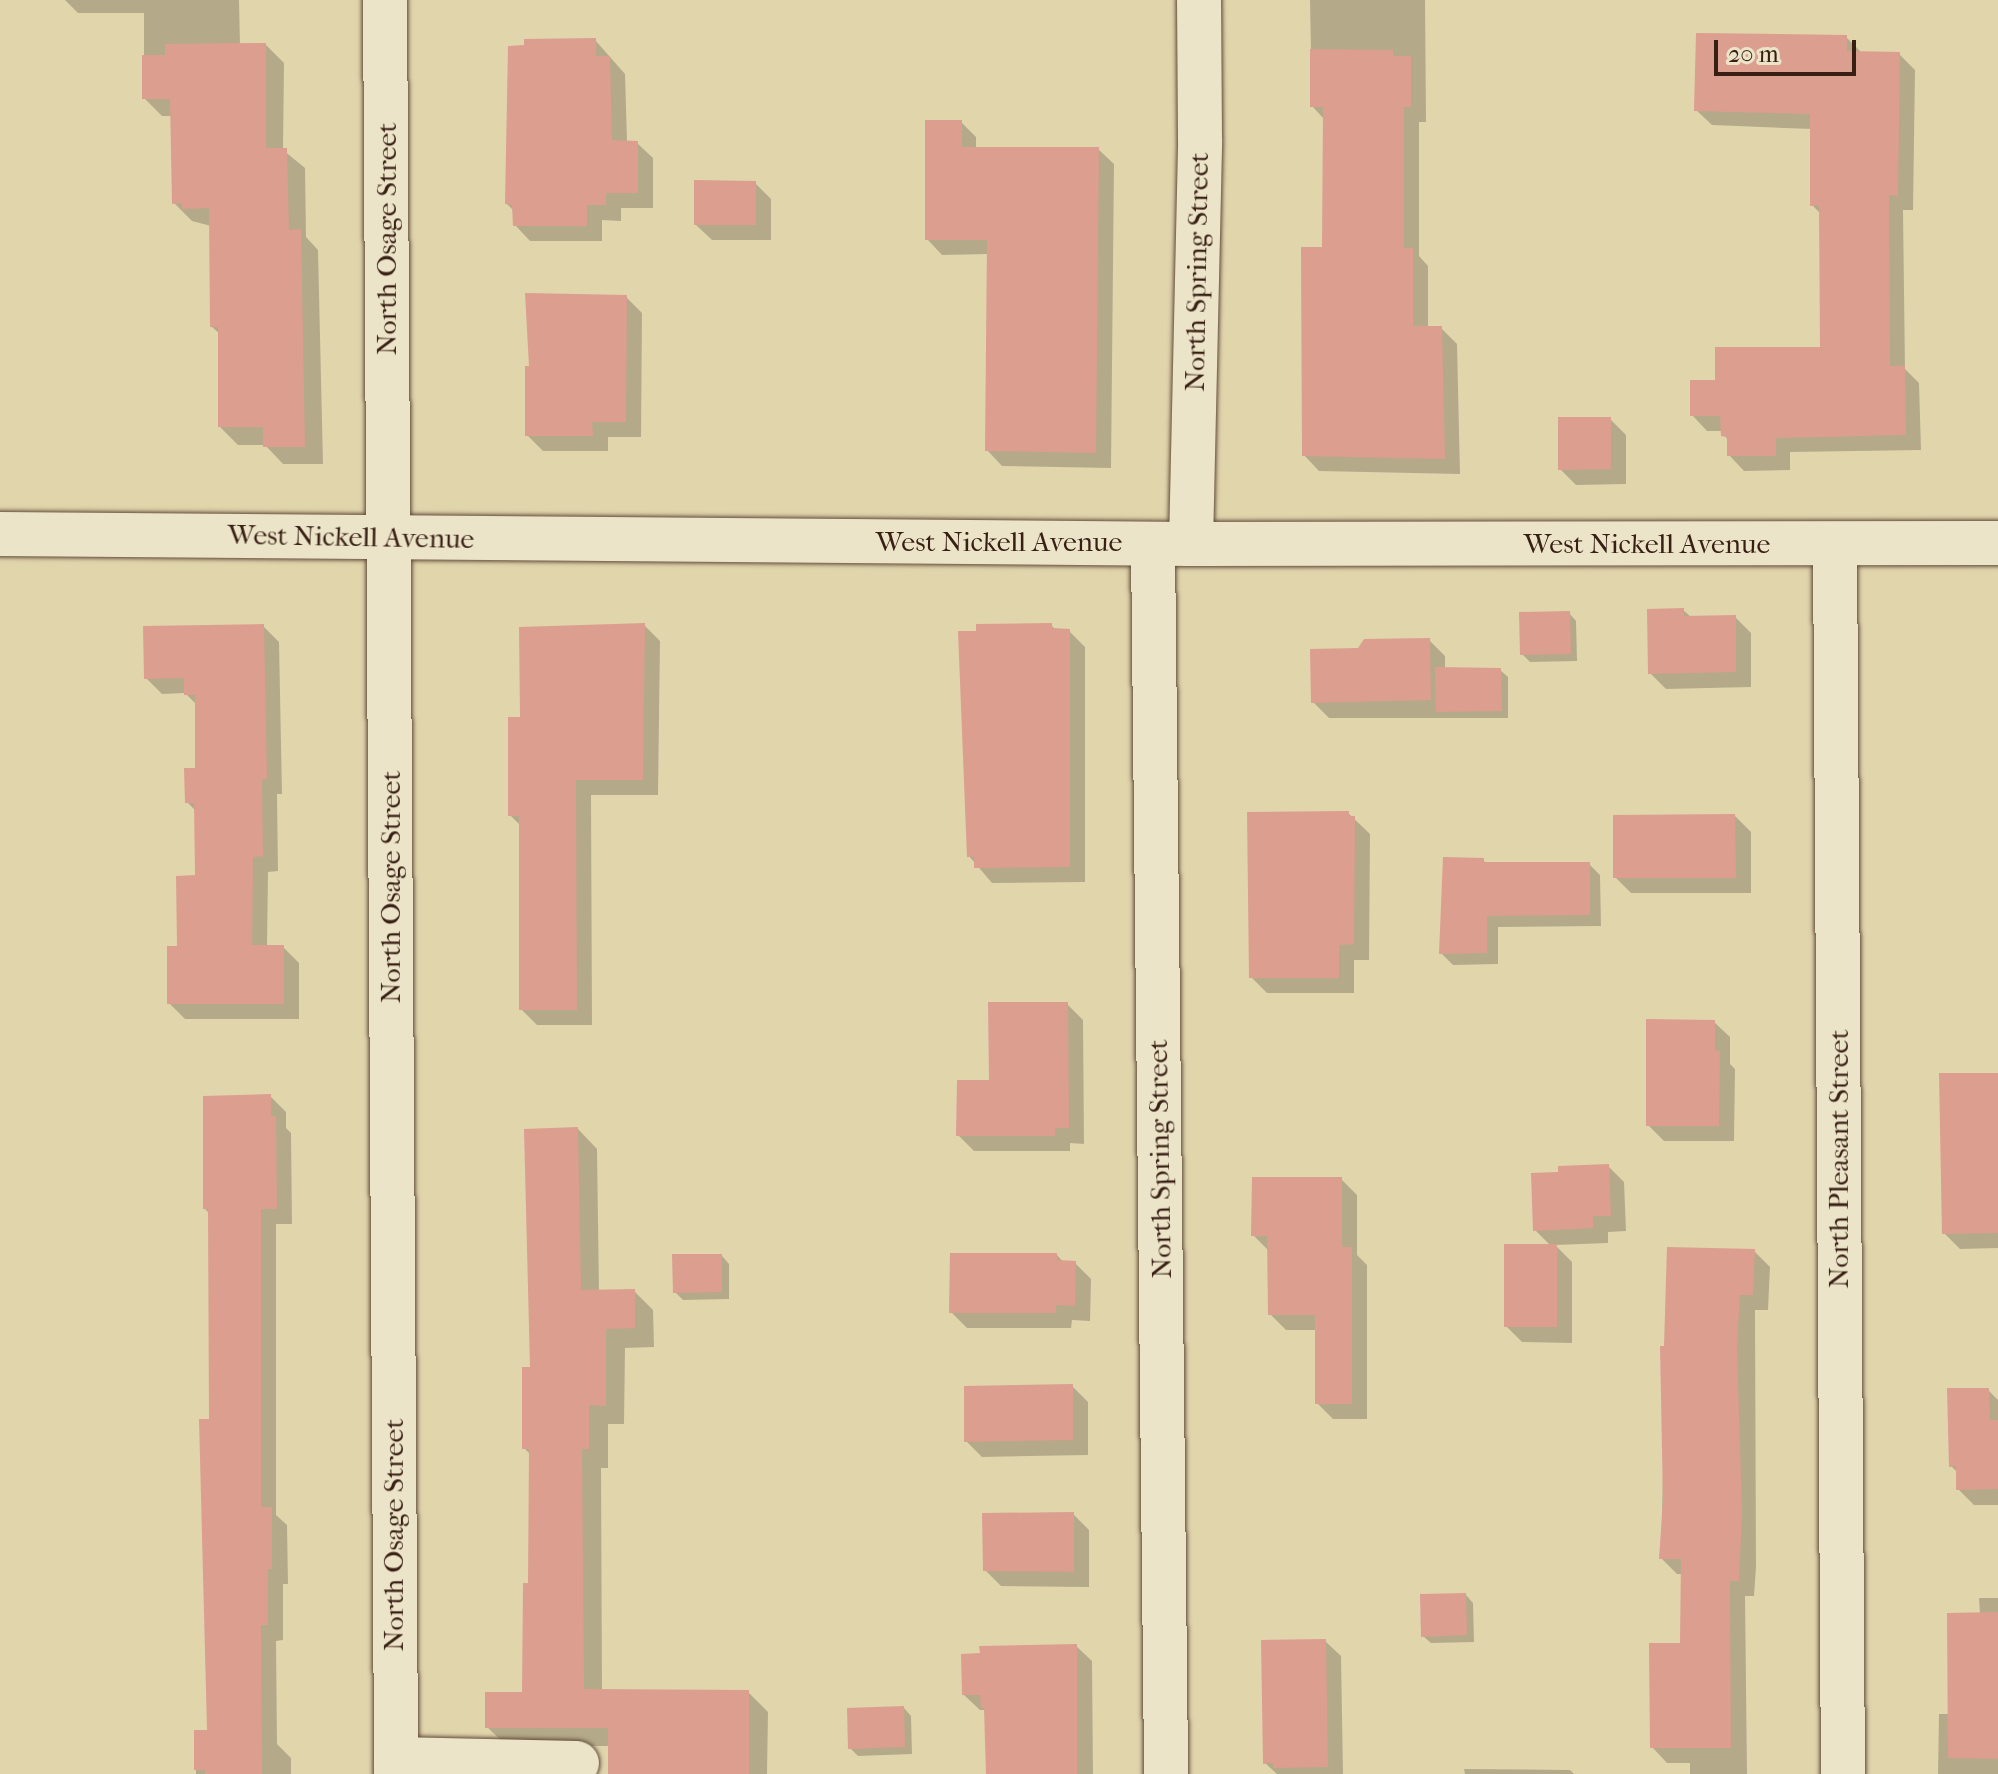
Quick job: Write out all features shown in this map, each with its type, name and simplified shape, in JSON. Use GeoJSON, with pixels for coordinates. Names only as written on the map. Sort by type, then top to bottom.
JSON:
{"type":"FeatureCollection","features":[{"type":"Feature","properties":{"kind":"street","name":"North Osage Street"},"geometry":{"type":"LineString","coordinates":[[385,0],[396,1767]]}},
{"type":"Feature","properties":{"kind":"street","name":"North Spring Street"},"geometry":{"type":"LineString","coordinates":[[1166,1774],[1172,544],[1200,139],[1199,0]]}},
{"type":"Feature","properties":{"kind":"street","name":"West Nickell Avenue"},"geometry":{"type":"LineString","coordinates":[[0,534],[1172,544],[1998,543]]}},
{"type":"Feature","properties":{"kind":"street","name":"North Pleasant Street"},"geometry":{"type":"LineString","coordinates":[[1835,544],[1843,1774]]}},
{"type":"Feature","properties":{"kind":"street"},"geometry":{"type":"LineString","coordinates":[[396,1767],[577,1763]]}},
{"type":"Feature","properties":{"kind":"building"},"geometry":{"type":"Polygon","coordinates":[[[1696,33],[1847,35],[1847,51],[1900,52],[1898,196],[1889,195],[1890,366],[1905,366],[1906,435],[1776,438],[1776,456],[1727,456],[1727,437],[1721,436],[1720,416],[1690,416],[1690,380],[1715,380],[1715,347],[1820,347],[1819,206],[1810,206],[1810,114],[1694,111],[1696,33]]]}},
{"type":"Feature","properties":{"kind":"building"},"geometry":{"type":"Polygon","coordinates":[[[596,38],[596,56],[610,56],[612,140],[638,141],[638,193],[606,193],[606,205],[587,205],[587,226],[513,226],[512,205],[505,204],[508,46],[524,45],[524,39],[596,38]]]}},
{"type":"Feature","properties":{"kind":"building"},"geometry":{"type":"Polygon","coordinates":[[[266,43],[266,148],[287,148],[289,230],[301,229],[305,447],[263,447],[263,427],[218,427],[218,327],[210,327],[209,208],[182,209],[182,203],[172,204],[170,99],[142,99],[142,55],[165,55],[165,44],[266,43]]]}},
{"type":"Feature","properties":{"kind":"building"},"geometry":{"type":"Polygon","coordinates":[[[1310,49],[1393,50],[1393,56],[1411,56],[1411,107],[1404,107],[1404,248],[1413,248],[1413,326],[1442,326],[1445,459],[1302,456],[1301,247],[1322,247],[1323,107],[1310,107],[1310,49]]]}},
{"type":"Feature","properties":{"kind":"building"},"geometry":{"type":"Polygon","coordinates":[[[925,120],[962,120],[962,147],[1099,147],[1096,453],[985,451],[987,240],[925,240],[925,120]]]}},
{"type":"Feature","properties":{"kind":"building"},"geometry":{"type":"Polygon","coordinates":[[[694,180],[756,181],[756,225],[694,225],[694,180]]]}},
{"type":"Feature","properties":{"kind":"building"},"geometry":{"type":"Polygon","coordinates":[[[525,293],[627,295],[626,422],[592,422],[593,436],[525,436],[525,366],[529,366],[525,293]]]}},
{"type":"Feature","properties":{"kind":"building"},"geometry":{"type":"Polygon","coordinates":[[[1558,417],[1611,417],[1611,469],[1558,470],[1558,417]]]}},
{"type":"Feature","properties":{"kind":"building"},"geometry":{"type":"Polygon","coordinates":[[[1684,608],[1684,616],[1736,615],[1736,672],[1648,674],[1647,609],[1684,608]]]}},
{"type":"Feature","properties":{"kind":"building"},"geometry":{"type":"Polygon","coordinates":[[[1570,611],[1571,654],[1520,655],[1519,612],[1570,611]]]}},
{"type":"Feature","properties":{"kind":"building"},"geometry":{"type":"Polygon","coordinates":[[[645,623],[643,780],[576,780],[577,1010],[519,1010],[519,816],[508,816],[508,717],[520,717],[519,627],[645,623]]]}},
{"type":"Feature","properties":{"kind":"building"},"geometry":{"type":"Polygon","coordinates":[[[1052,623],[1052,628],[1070,629],[1070,867],[974,868],[974,857],[967,857],[958,631],[976,631],[976,624],[1052,623]]]}},
{"type":"Feature","properties":{"kind":"building"},"geometry":{"type":"Polygon","coordinates":[[[264,624],[267,779],[262,779],[263,856],[253,857],[252,945],[284,945],[284,1004],[167,1004],[167,946],[177,946],[176,876],[195,875],[194,803],[185,803],[184,768],[195,768],[195,695],[184,695],[184,678],[144,679],[143,626],[264,624]]]}},
{"type":"Feature","properties":{"kind":"building"},"geometry":{"type":"Polygon","coordinates":[[[1430,638],[1431,700],[1311,703],[1310,649],[1358,648],[1364,639],[1430,638]]]}},
{"type":"Feature","properties":{"kind":"building"},"geometry":{"type":"Polygon","coordinates":[[[1435,667],[1501,668],[1502,711],[1436,712],[1435,667]]]}},
{"type":"Feature","properties":{"kind":"building"},"geometry":{"type":"Polygon","coordinates":[[[1349,811],[1349,816],[1355,816],[1354,944],[1339,945],[1339,978],[1249,978],[1247,812],[1349,811]]]}},
{"type":"Feature","properties":{"kind":"building"},"geometry":{"type":"Polygon","coordinates":[[[1735,814],[1736,878],[1613,878],[1613,815],[1735,814]]]}},
{"type":"Feature","properties":{"kind":"building"},"geometry":{"type":"Polygon","coordinates":[[[1443,857],[1484,858],[1484,862],[1590,862],[1590,915],[1487,916],[1487,953],[1439,954],[1443,857]]]}},
{"type":"Feature","properties":{"kind":"building"},"geometry":{"type":"Polygon","coordinates":[[[988,1002],[1068,1002],[1069,1128],[1055,1128],[1055,1136],[956,1136],[957,1080],[989,1080],[988,1002]]]}},
{"type":"Feature","properties":{"kind":"building"},"geometry":{"type":"Polygon","coordinates":[[[1646,1019],[1715,1020],[1715,1050],[1720,1051],[1719,1126],[1646,1126],[1646,1019]]]}},
{"type":"Feature","properties":{"kind":"building"},"geometry":{"type":"Polygon","coordinates":[[[1939,1073],[1998,1073],[1998,1233],[1942,1234],[1939,1073]]]}},
{"type":"Feature","properties":{"kind":"building"},"geometry":{"type":"Polygon","coordinates":[[[271,1094],[271,1116],[276,1116],[277,1209],[261,1209],[261,1507],[272,1507],[268,1625],[261,1625],[262,1774],[205,1774],[205,1770],[194,1770],[194,1730],[207,1730],[199,1419],[209,1419],[208,1209],[203,1209],[203,1096],[271,1094]]]}},
{"type":"Feature","properties":{"kind":"building"},"geometry":{"type":"Polygon","coordinates":[[[578,1127],[581,1290],[635,1289],[635,1328],[606,1329],[606,1406],[589,1405],[589,1449],[582,1449],[584,1689],[749,1690],[749,1774],[608,1774],[608,1728],[485,1728],[485,1692],[522,1692],[523,1583],[528,1583],[529,1449],[522,1449],[522,1367],[530,1367],[524,1129],[578,1127]]]}},
{"type":"Feature","properties":{"kind":"building"},"geometry":{"type":"Polygon","coordinates":[[[1609,1164],[1611,1216],[1593,1216],[1593,1228],[1533,1231],[1531,1173],[1558,1172],[1558,1166],[1609,1164]]]}},
{"type":"Feature","properties":{"kind":"building"},"geometry":{"type":"Polygon","coordinates":[[[1252,1177],[1342,1177],[1342,1247],[1352,1247],[1352,1404],[1315,1404],[1315,1315],[1268,1315],[1267,1236],[1251,1236],[1252,1177]]]}},
{"type":"Feature","properties":{"kind":"building"},"geometry":{"type":"Polygon","coordinates":[[[1504,1244],[1557,1244],[1557,1327],[1504,1327],[1504,1244]]]}},
{"type":"Feature","properties":{"kind":"building"},"geometry":{"type":"Polygon","coordinates":[[[1667,1247],[1755,1249],[1753,1295],[1740,1295],[1737,1346],[1742,1512],[1739,1581],[1730,1581],[1731,1748],[1650,1748],[1649,1643],[1680,1643],[1681,1559],[1659,1559],[1663,1501],[1660,1346],[1664,1346],[1667,1247]]]}},
{"type":"Feature","properties":{"kind":"building"},"geometry":{"type":"Polygon","coordinates":[[[950,1253],[1057,1253],[1057,1260],[1076,1261],[1075,1306],[1056,1305],[1056,1313],[949,1313],[950,1253]]]}},
{"type":"Feature","properties":{"kind":"building"},"geometry":{"type":"Polygon","coordinates":[[[672,1254],[722,1254],[722,1292],[673,1293],[672,1254]]]}},
{"type":"Feature","properties":{"kind":"building"},"geometry":{"type":"Polygon","coordinates":[[[1073,1384],[1073,1440],[964,1442],[964,1386],[1073,1384]]]}},
{"type":"Feature","properties":{"kind":"building"},"geometry":{"type":"Polygon","coordinates":[[[1947,1388],[1989,1388],[1990,1420],[1998,1420],[1998,1489],[1956,1490],[1956,1466],[1949,1467],[1947,1388]]]}},
{"type":"Feature","properties":{"kind":"building"},"geometry":{"type":"Polygon","coordinates":[[[1074,1512],[1074,1572],[983,1571],[982,1513],[1074,1512]]]}},
{"type":"Feature","properties":{"kind":"building"},"geometry":{"type":"Polygon","coordinates":[[[1466,1593],[1467,1635],[1421,1637],[1420,1594],[1466,1593]]]}},
{"type":"Feature","properties":{"kind":"building"},"geometry":{"type":"Polygon","coordinates":[[[1998,1612],[1998,1759],[1948,1758],[1947,1613],[1998,1612]]]}},
{"type":"Feature","properties":{"kind":"building"},"geometry":{"type":"Polygon","coordinates":[[[1326,1639],[1328,1767],[1273,1768],[1273,1763],[1263,1764],[1261,1640],[1326,1639]]]}},
{"type":"Feature","properties":{"kind":"building"},"geometry":{"type":"Polygon","coordinates":[[[1077,1644],[1077,1774],[986,1774],[984,1708],[981,1708],[980,1695],[962,1695],[961,1654],[980,1653],[979,1646],[1077,1644]]]}},
{"type":"Feature","properties":{"kind":"building"},"geometry":{"type":"Polygon","coordinates":[[[904,1706],[905,1747],[848,1749],[847,1708],[904,1706]]]}}]}
